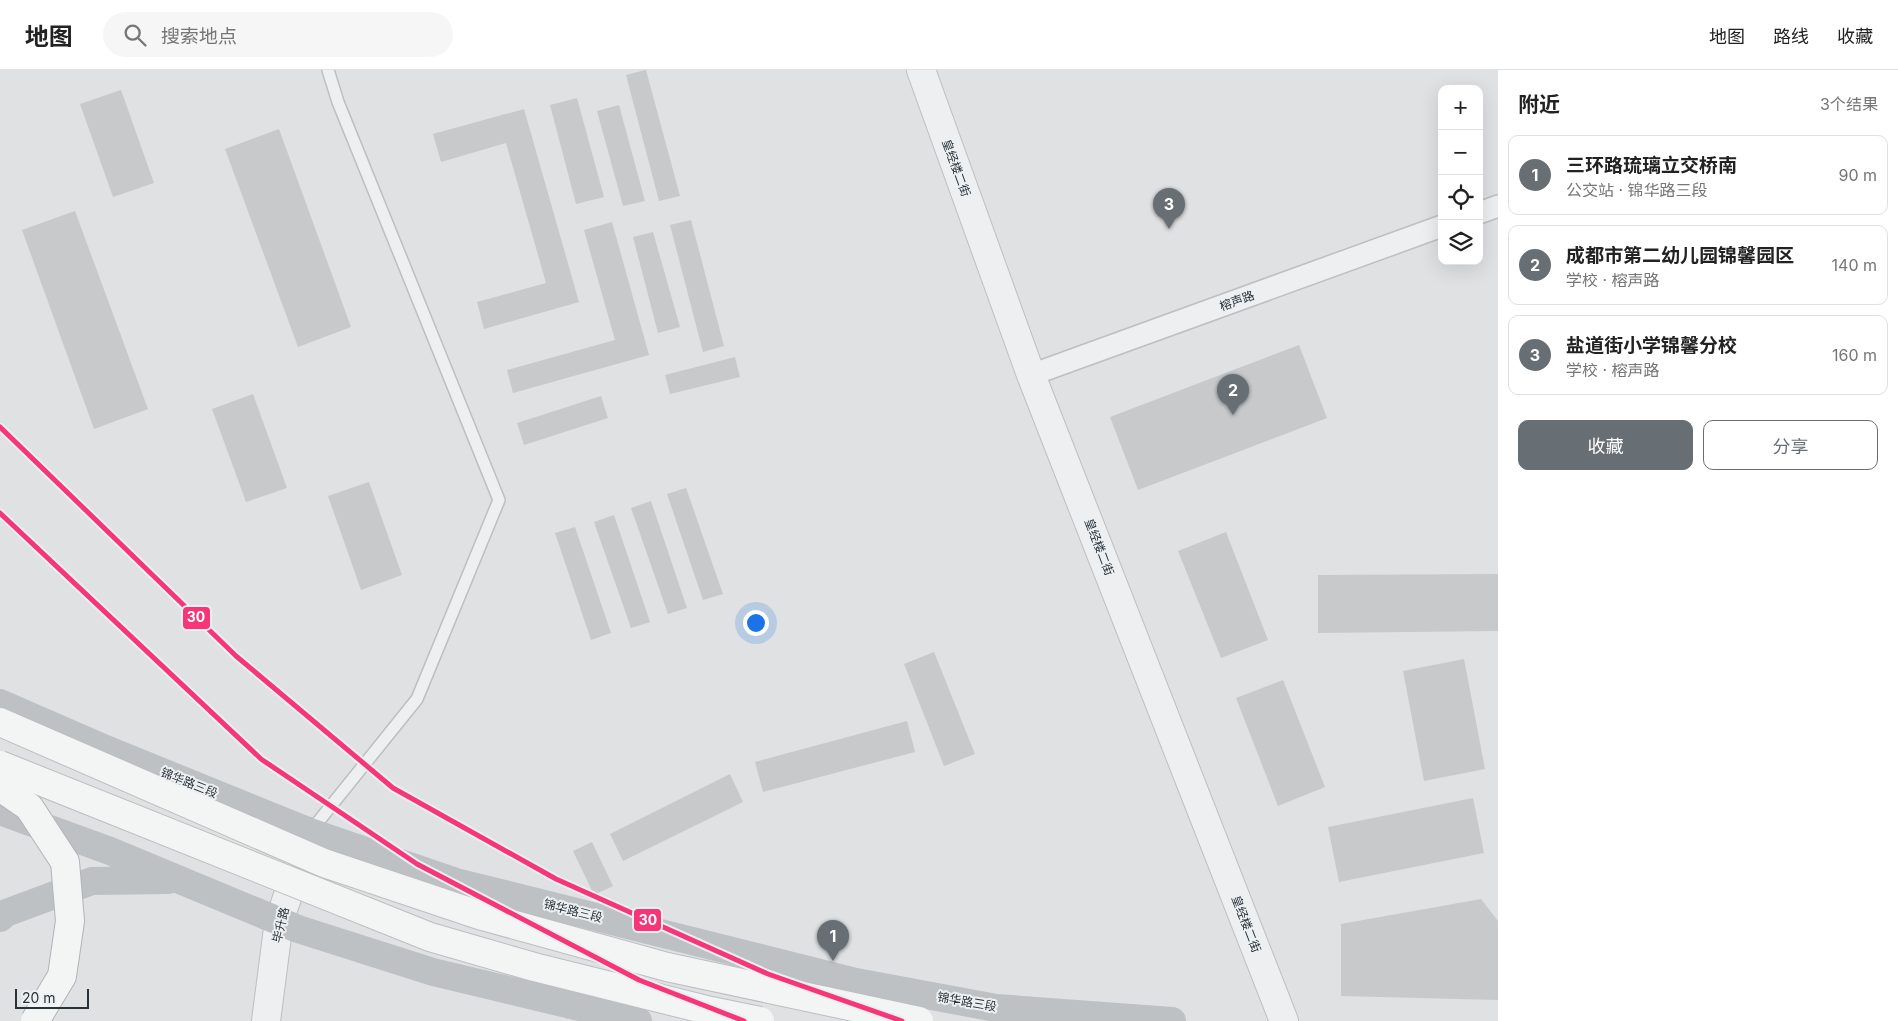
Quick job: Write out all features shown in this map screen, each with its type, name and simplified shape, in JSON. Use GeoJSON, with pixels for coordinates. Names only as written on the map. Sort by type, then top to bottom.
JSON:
{"type":"FeatureCollection","features":[{"type":"Feature","properties":{"kind":"main road","name":"锦华路三段"},"geometry":{"type":"LineString","coordinates":[[0,703],[108,750],[310,832],[456,882],[856,982],[996,1008],[1172,1021]]}},
{"type":"Feature","properties":{"kind":"main road"},"geometry":{"type":"LineString","coordinates":[[0,722],[324,863],[479,915],[667,967],[919,1021]]}},
{"type":"Feature","properties":{"kind":"main road"},"geometry":{"type":"LineString","coordinates":[[0,765],[430,937],[534,967],[711,1011],[760,1021]]}},
{"type":"Feature","properties":{"kind":"main road"},"geometry":{"type":"LineString","coordinates":[[0,787],[29,807],[65,862],[70,921],[62,976],[35,1021]]}},
{"type":"Feature","properties":{"kind":"main road"},"geometry":{"type":"LineString","coordinates":[[0,811],[110,852],[280,921],[433,972],[638,1021]]}},
{"type":"Feature","properties":{"kind":"main road"},"geometry":{"type":"LineString","coordinates":[[0,918],[6,913],[92,881],[181,880]]}},
{"type":"Feature","properties":{"kind":"street","name":"皇经楼二街"},"geometry":{"type":"LineString","coordinates":[[921,70],[1031,375],[1284,1021]]}},
{"type":"Feature","properties":{"kind":"street"},"geometry":{"type":"LineString","coordinates":[[1483,212],[1498,206]]}},
{"type":"Feature","properties":{"kind":"street","name":"榕声路"},"geometry":{"type":"LineString","coordinates":[[1031,375],[1438,227]]}},
{"type":"Feature","properties":{"kind":"street","name":"毕升路"},"geometry":{"type":"LineString","coordinates":[[266,1021],[280,921],[310,832]]}},
{"type":"Feature","properties":{"kind":"lane"},"geometry":{"type":"LineString","coordinates":[[310,832],[417,700],[499,500],[338,102],[328,70]]}},
{"type":"Feature","properties":{"kind":"building"},"geometry":{"type":"Polygon","coordinates":[[[646,70],[680,196],[659,201],[626,75],[646,70]]]}},
{"type":"Feature","properties":{"kind":"building"},"geometry":{"type":"Polygon","coordinates":[[[121,90],[154,183],[113,197],[80,104],[121,90]]]}},
{"type":"Feature","properties":{"kind":"building"},"geometry":{"type":"Polygon","coordinates":[[[577,98],[604,197],[576,204],[550,105],[577,98]]]}},
{"type":"Feature","properties":{"kind":"building"},"geometry":{"type":"Polygon","coordinates":[[[619,105],[645,201],[623,206],[597,111],[619,105]]]}},
{"type":"Feature","properties":{"kind":"building"},"geometry":{"type":"Polygon","coordinates":[[[524,109],[579,302],[484,329],[477,302],[546,283],[506,143],[441,162],[433,134],[524,109]]]}},
{"type":"Feature","properties":{"kind":"building"},"geometry":{"type":"Polygon","coordinates":[[[279,129],[351,327],[298,347],[225,149],[279,129]]]}},
{"type":"Feature","properties":{"kind":"building"},"geometry":{"type":"Polygon","coordinates":[[[75,211],[148,409],[94,429],[22,230],[75,211]]]}},
{"type":"Feature","properties":{"kind":"building"},"geometry":{"type":"Polygon","coordinates":[[[691,220],[724,346],[703,352],[670,225],[691,220]]]}},
{"type":"Feature","properties":{"kind":"building"},"geometry":{"type":"Polygon","coordinates":[[[612,222],[649,355],[513,393],[507,370],[615,340],[584,230],[612,222]]]}},
{"type":"Feature","properties":{"kind":"building"},"geometry":{"type":"Polygon","coordinates":[[[653,232],[680,327],[658,333],[633,237],[653,232]]]}},
{"type":"Feature","properties":{"kind":"building"},"geometry":{"type":"Polygon","coordinates":[[[1299,345],[1327,418],[1138,490],[1110,417],[1299,345]]]}},
{"type":"Feature","properties":{"kind":"building"},"geometry":{"type":"Polygon","coordinates":[[[735,357],[740,377],[670,394],[665,375],[735,357]]]}},
{"type":"Feature","properties":{"kind":"building"},"geometry":{"type":"Polygon","coordinates":[[[253,394],[287,488],[246,502],[212,409],[253,394]]]}},
{"type":"Feature","properties":{"kind":"building"},"geometry":{"type":"Polygon","coordinates":[[[601,396],[608,418],[524,445],[517,423],[601,396]]]}},
{"type":"Feature","properties":{"kind":"building"},"geometry":{"type":"Polygon","coordinates":[[[369,482],[402,575],[361,590],[328,496],[369,482]]]}},
{"type":"Feature","properties":{"kind":"building"},"geometry":{"type":"Polygon","coordinates":[[[686,488],[723,594],[703,600],[667,494],[686,488]]]}},
{"type":"Feature","properties":{"kind":"building"},"geometry":{"type":"Polygon","coordinates":[[[651,501],[687,608],[668,614],[631,508],[651,501]]]}},
{"type":"Feature","properties":{"kind":"building"},"geometry":{"type":"Polygon","coordinates":[[[614,515],[650,622],[631,628],[594,522],[614,515]]]}},
{"type":"Feature","properties":{"kind":"building"},"geometry":{"type":"Polygon","coordinates":[[[575,527],[611,633],[591,640],[555,533],[575,527]]]}},
{"type":"Feature","properties":{"kind":"building"},"geometry":{"type":"Polygon","coordinates":[[[1226,532],[1268,640],[1221,658],[1178,551],[1226,532]]]}},
{"type":"Feature","properties":{"kind":"building"},"geometry":{"type":"Polygon","coordinates":[[[1498,574],[1498,631],[1318,633],[1318,575],[1498,574]]]}},
{"type":"Feature","properties":{"kind":"building"},"geometry":{"type":"Polygon","coordinates":[[[934,652],[975,754],[944,766],[904,664],[934,652]]]}},
{"type":"Feature","properties":{"kind":"building"},"geometry":{"type":"Polygon","coordinates":[[[1464,659],[1485,769],[1424,781],[1403,671],[1464,659]]]}},
{"type":"Feature","properties":{"kind":"building"},"geometry":{"type":"Polygon","coordinates":[[[1283,680],[1325,787],[1278,806],[1236,698],[1283,680]]]}},
{"type":"Feature","properties":{"kind":"building"},"geometry":{"type":"Polygon","coordinates":[[[907,721],[915,752],[763,792],[755,762],[907,721]]]}},
{"type":"Feature","properties":{"kind":"building"},"geometry":{"type":"Polygon","coordinates":[[[730,774],[743,802],[623,861],[610,834],[730,774]]]}},
{"type":"Feature","properties":{"kind":"building"},"geometry":{"type":"Polygon","coordinates":[[[1473,798],[1484,853],[1339,882],[1328,827],[1473,798]]]}},
{"type":"Feature","properties":{"kind":"building"},"geometry":{"type":"Polygon","coordinates":[[[592,842],[613,886],[594,895],[573,851],[592,842]]]}},
{"type":"Feature","properties":{"kind":"building"},"geometry":{"type":"Polygon","coordinates":[[[1481,899],[1498,921],[1498,1000],[1341,996],[1341,924],[1481,899]]]}},
{"type":"Feature","properties":{"kind":"transit line","name":"30"},"geometry":{"type":"LineString","coordinates":[[0,427],[236,656],[393,788],[556,879],[768,974],[902,1021]]}},
{"type":"Feature","properties":{"kind":"transit line","name":"30"},"geometry":{"type":"LineString","coordinates":[[0,513],[261,759],[417,864],[639,980],[744,1021]]}},
{"type":"Feature","properties":{"kind":"place","name":"盐道街小学锦馨分校"},"geometry":{"type":"Point","coordinates":[1169,229]}},
{"type":"Feature","properties":{"kind":"place","name":"成都市第二幼儿园锦馨园区"},"geometry":{"type":"Point","coordinates":[1233,415]}},
{"type":"Feature","properties":{"kind":"place","name":"三环路琉璃立交桥南"},"geometry":{"type":"Point","coordinates":[833,961]}}]}
